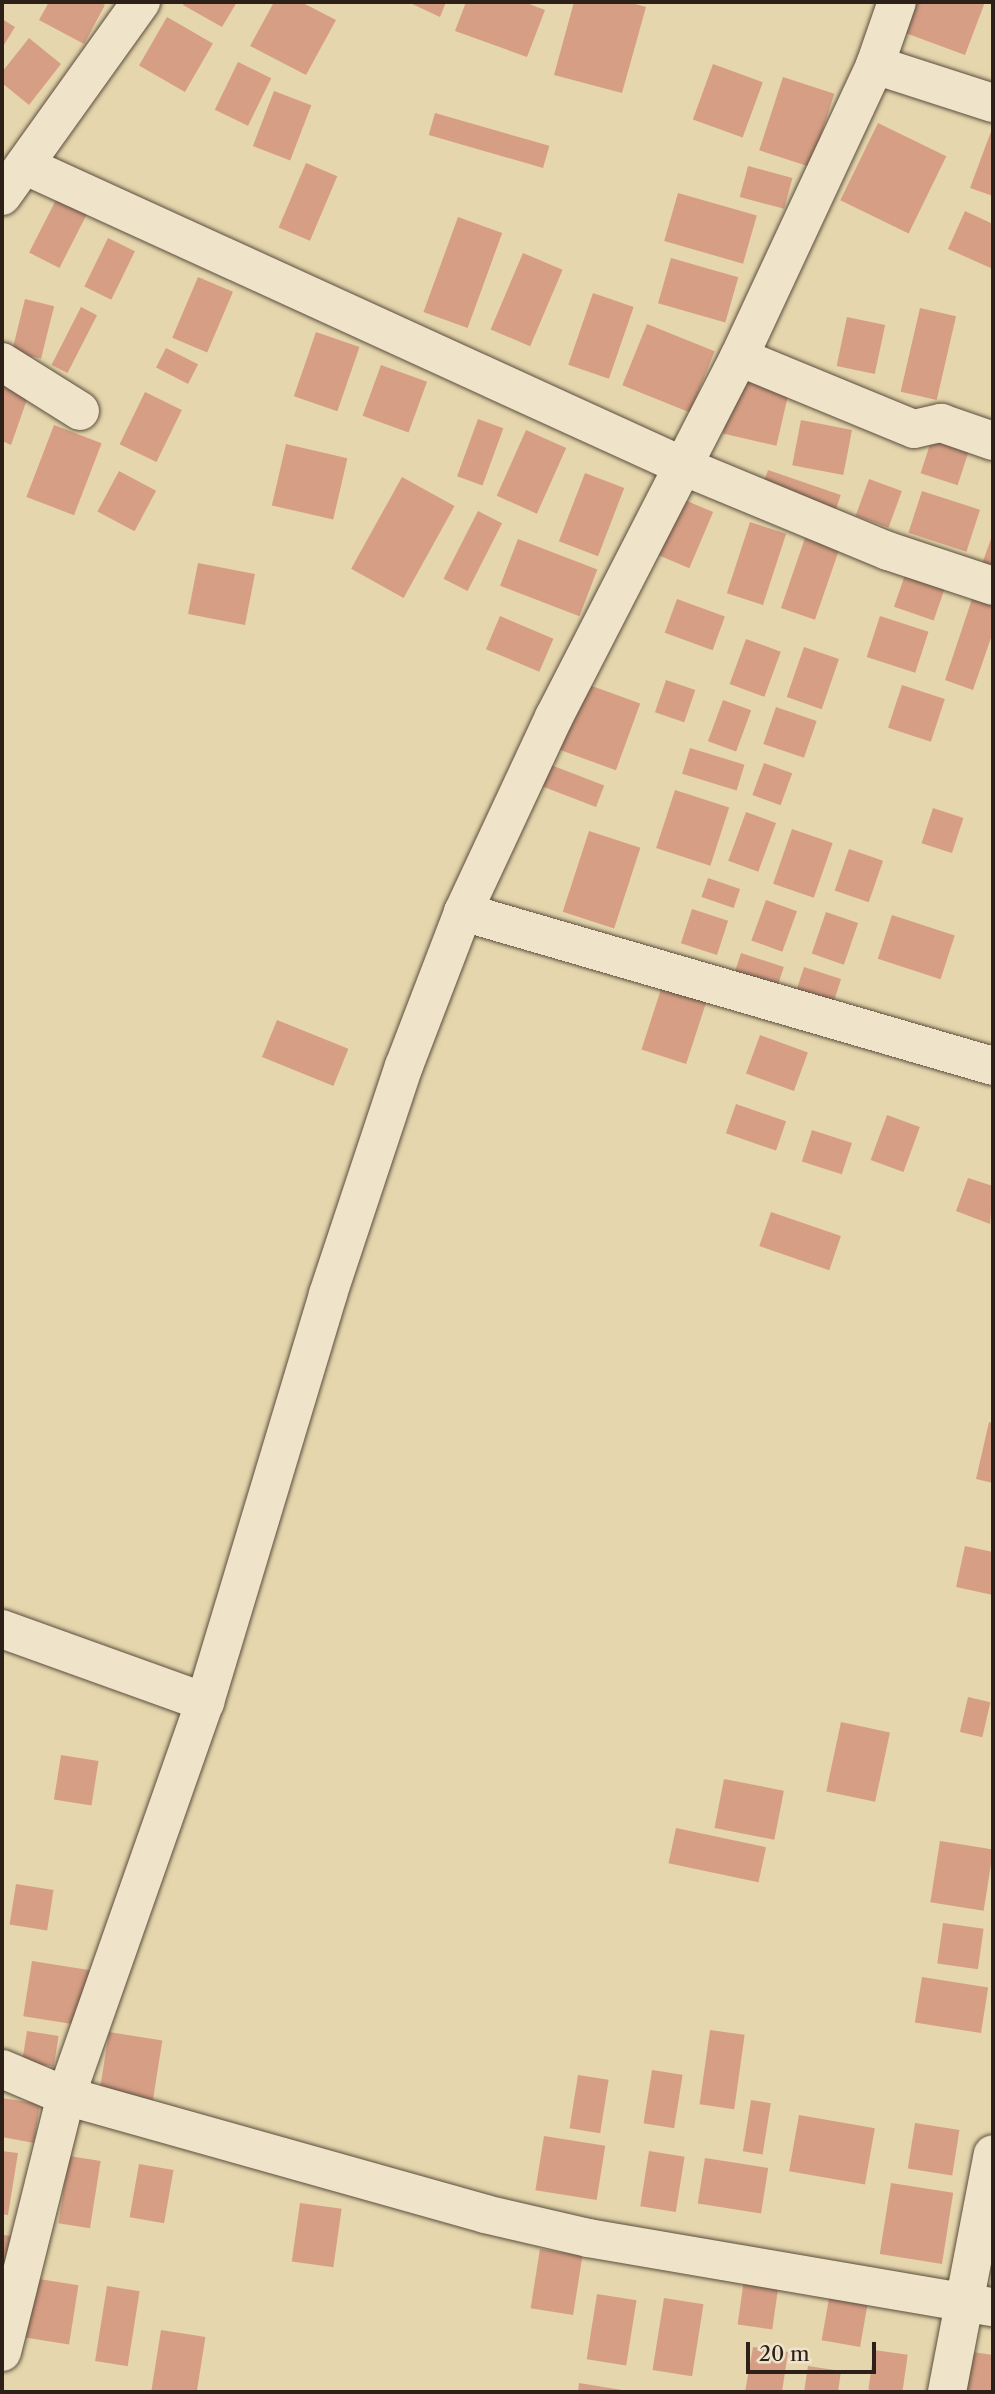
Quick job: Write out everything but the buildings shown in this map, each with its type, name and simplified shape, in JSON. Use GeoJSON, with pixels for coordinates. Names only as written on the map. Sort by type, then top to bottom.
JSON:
{"type":"FeatureCollection","features":[{"type":"Feature","properties":{"kind":"street"},"geometry":{"type":"LineString","coordinates":[[2,195],[26,166],[141,2]]}},
{"type":"Feature","properties":{"kind":"street"},"geometry":{"type":"LineString","coordinates":[[2,2352],[66,2096],[205,1702],[328,1294],[404,1066],[463,912],[554,718],[685,467],[739,357],[875,65],[897,2]]}},
{"type":"Feature","properties":{"kind":"street"},"geometry":{"type":"LineString","coordinates":[[875,65],[993,103]]}},
{"type":"Feature","properties":{"kind":"street"},"geometry":{"type":"LineString","coordinates":[[26,166],[685,467],[888,551],[993,586]]}},
{"type":"Feature","properties":{"kind":"street"},"geometry":{"type":"LineString","coordinates":[[739,357],[914,429],[941,422],[993,441]]}},
{"type":"Feature","properties":{"kind":"street"},"geometry":{"type":"LineString","coordinates":[[2,362],[80,411]]}},
{"type":"Feature","properties":{"kind":"street"},"geometry":{"type":"LineString","coordinates":[[463,912],[993,1066]]}},
{"type":"Feature","properties":{"kind":"street"},"geometry":{"type":"LineString","coordinates":[[2,1629],[205,1702]]}},
{"type":"Feature","properties":{"kind":"street"},"geometry":{"type":"LineString","coordinates":[[2,2068],[66,2096],[401,2192],[588,2238],[979,2305]]}},
{"type":"Feature","properties":{"kind":"street"},"geometry":{"type":"LineString","coordinates":[[947,2392],[979,2305],[993,2154]]}}]}
